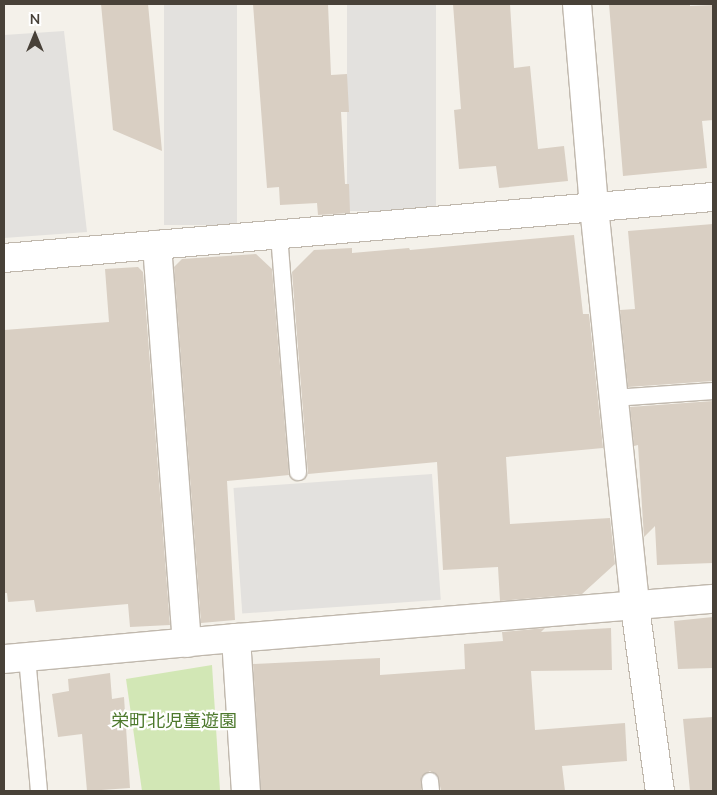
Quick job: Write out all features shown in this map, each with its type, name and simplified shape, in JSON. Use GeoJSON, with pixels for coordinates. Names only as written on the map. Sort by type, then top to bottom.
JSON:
{"type":"FeatureCollection","features":[{"type":"Feature","properties":{"kind":"street"},"geometry":{"type":"LineString","coordinates":[[578,4],[594,207],[635,607],[660,791]]}},
{"type":"Feature","properties":{"kind":"street"},"geometry":{"type":"LineString","coordinates":[[4,258],[713,197]]}},
{"type":"Feature","properties":{"kind":"street"},"geometry":{"type":"LineString","coordinates":[[157,245],[187,643]]}},
{"type":"Feature","properties":{"kind":"street"},"geometry":{"type":"LineString","coordinates":[[15,658],[713,599]]}},
{"type":"Feature","properties":{"kind":"street"},"geometry":{"type":"LineString","coordinates":[[236,638],[246,791]]}},
{"type":"Feature","properties":{"kind":"lane"},"geometry":{"type":"LineString","coordinates":[[279,235],[298,472]]}},
{"type":"Feature","properties":{"kind":"lane"},"geometry":{"type":"LineString","coordinates":[[614,398],[713,391]]}},
{"type":"Feature","properties":{"kind":"lane"},"geometry":{"type":"LineString","coordinates":[[15,658],[39,791]]}},
{"type":"Feature","properties":{"kind":"green space","name":"栄町北児童遊園"},"geometry":{"type":"Polygon","coordinates":[[[212,665],[220,791],[142,791],[126,679],[212,665]]]}},
{"type":"Feature","properties":{"kind":"shaded area"},"geometry":{"type":"Polygon","coordinates":[[[164,4],[237,4],[237,225],[164,225],[164,4]]]}},
{"type":"Feature","properties":{"kind":"shaded area"},"geometry":{"type":"Polygon","coordinates":[[[347,4],[436,4],[436,211],[347,211],[347,4]]]}},
{"type":"Feature","properties":{"kind":"shaded area"},"geometry":{"type":"Polygon","coordinates":[[[64,31],[87,232],[4,238],[4,35],[64,31]]]}},
{"type":"Feature","properties":{"kind":"shaded area"},"geometry":{"type":"Polygon","coordinates":[[[432,474],[441,600],[242,614],[233,488],[432,474]]]}},
{"type":"Feature","properties":{"kind":"building"},"geometry":{"type":"Polygon","coordinates":[[[101,4],[148,4],[162,151],[113,130],[101,4]]]}},
{"type":"Feature","properties":{"kind":"building"},"geometry":{"type":"Polygon","coordinates":[[[253,4],[328,4],[331,75],[347,74],[349,112],[341,112],[345,184],[349,184],[350,213],[318,215],[317,203],[280,205],[279,187],[267,188],[253,4]]]}},
{"type":"Feature","properties":{"kind":"building"},"geometry":{"type":"Polygon","coordinates":[[[453,4],[510,4],[514,68],[530,66],[538,149],[564,146],[568,181],[499,188],[496,166],[459,169],[454,110],[461,109],[453,4]]]}},
{"type":"Feature","properties":{"kind":"building"},"geometry":{"type":"Polygon","coordinates":[[[609,4],[713,5],[713,120],[702,121],[707,168],[623,176],[609,4]]]}},
{"type":"Feature","properties":{"kind":"building"},"geometry":{"type":"Polygon","coordinates":[[[713,224],[713,381],[628,387],[620,310],[635,309],[628,231],[713,224]]]}},
{"type":"Feature","properties":{"kind":"building"},"geometry":{"type":"Polygon","coordinates":[[[574,235],[583,314],[589,314],[603,448],[506,457],[510,524],[610,518],[615,564],[582,594],[500,601],[498,567],[443,570],[437,462],[308,474],[292,272],[314,250],[352,248],[352,253],[409,248],[410,250],[574,235]]]}},
{"type":"Feature","properties":{"kind":"building"},"geometry":{"type":"Polygon","coordinates":[[[256,254],[272,269],[289,475],[227,481],[235,620],[201,623],[174,267],[182,259],[256,254]]]}},
{"type":"Feature","properties":{"kind":"building"},"geometry":{"type":"Polygon","coordinates":[[[138,267],[143,272],[170,625],[130,627],[128,604],[36,612],[34,600],[8,602],[7,593],[4,593],[4,330],[109,322],[105,269],[138,267]]]}},
{"type":"Feature","properties":{"kind":"building"},"geometry":{"type":"Polygon","coordinates":[[[713,401],[713,563],[657,565],[655,526],[644,537],[638,445],[634,446],[630,407],[713,401]]]}},
{"type":"Feature","properties":{"kind":"building"},"geometry":{"type":"Polygon","coordinates":[[[713,617],[713,668],[678,669],[674,621],[713,617]]]}},
{"type":"Feature","properties":{"kind":"building"},"geometry":{"type":"Polygon","coordinates":[[[545,628],[541,632],[611,628],[612,670],[531,671],[535,730],[625,723],[627,761],[562,766],[565,791],[441,791],[438,776],[430,771],[421,777],[421,791],[261,791],[253,664],[380,658],[380,675],[465,669],[464,644],[503,641],[502,632],[545,628]]]}},
{"type":"Feature","properties":{"kind":"building"},"geometry":{"type":"Polygon","coordinates":[[[110,673],[112,699],[124,697],[130,788],[87,791],[82,734],[58,737],[52,694],[69,691],[68,679],[110,673]]]}},
{"type":"Feature","properties":{"kind":"building"},"geometry":{"type":"Polygon","coordinates":[[[713,717],[713,791],[690,791],[683,719],[713,717]]]}}]}
